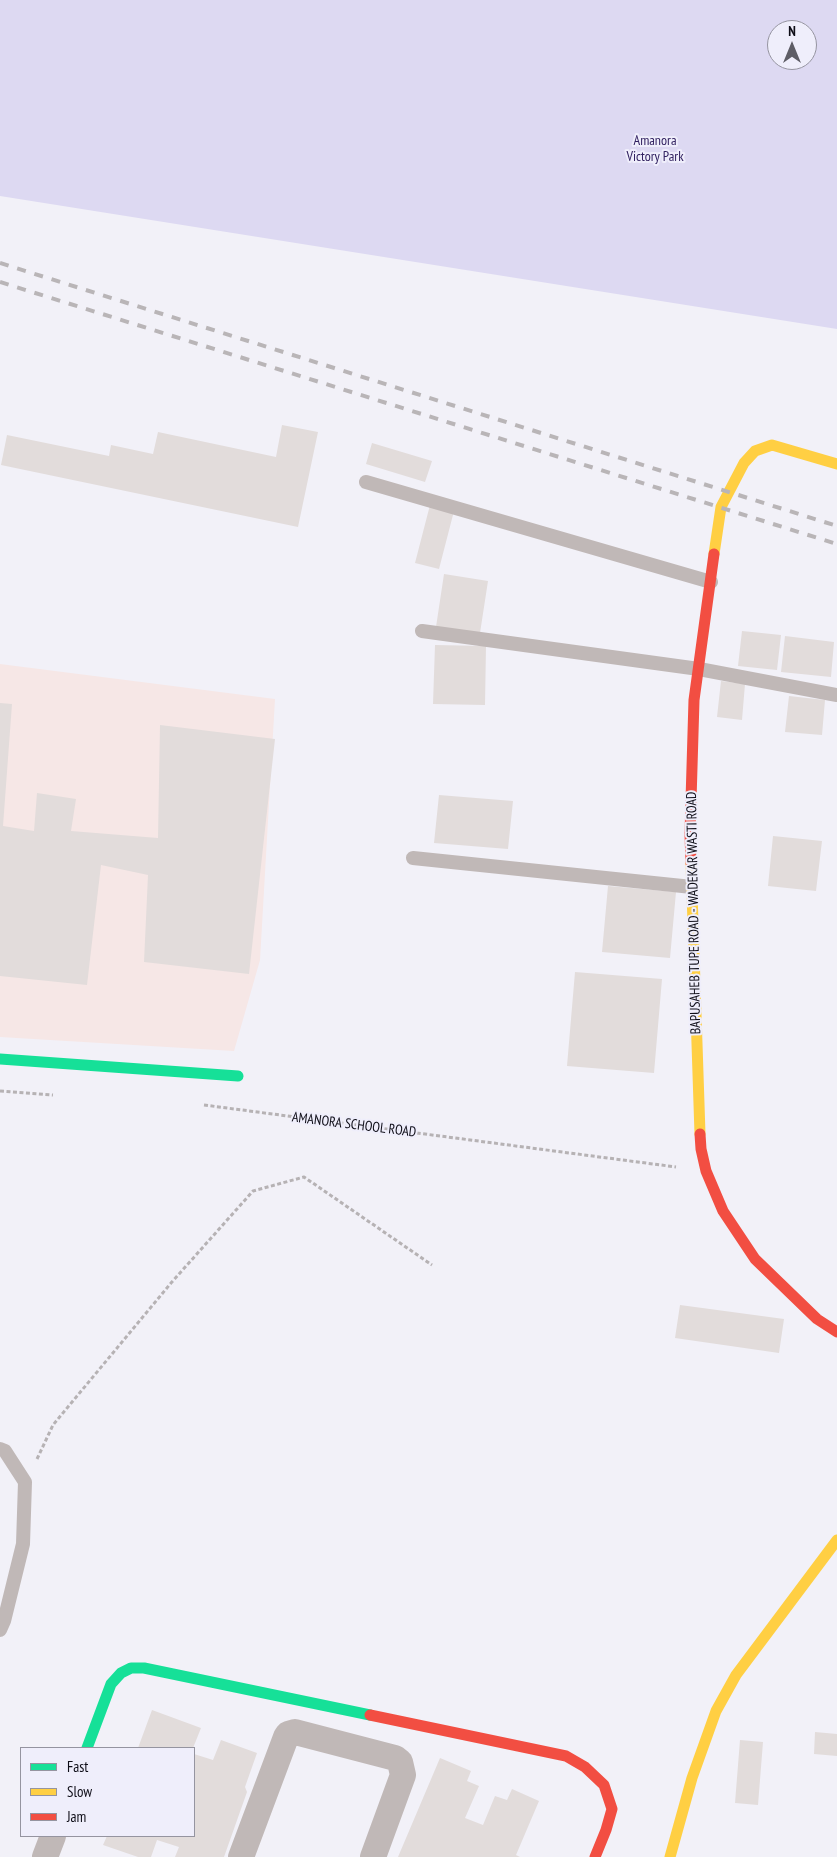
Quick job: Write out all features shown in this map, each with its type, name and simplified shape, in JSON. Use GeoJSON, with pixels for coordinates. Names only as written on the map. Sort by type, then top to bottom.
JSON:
{"type":"FeatureCollection","features":[{"type":"Feature","properties":{"kind":"street","name":"BAPUSAHEB TUPE ROAD - WADEKAR WASTI ROAD"},"geometry":{"type":"LineString","coordinates":[[837,464],[772,445],[755,451],[744,463],[721,507],[694,700],[690,824],[700,1140],[706,1171],[723,1211],[755,1260],[817,1319],[837,1332]]}},
{"type":"Feature","properties":{"kind":"street"},"geometry":{"type":"LineString","coordinates":[[0,1059],[238,1076]]}},
{"type":"Feature","properties":{"kind":"street"},"geometry":{"type":"LineString","coordinates":[[670,1857],[692,1778],[716,1711],[736,1675],[837,1540]]}},
{"type":"Feature","properties":{"kind":"street"},"geometry":{"type":"LineString","coordinates":[[87,1747],[111,1684],[122,1673],[132,1668],[144,1668],[566,1756],[585,1767],[604,1785],[612,1809],[595,1857]]}},
{"type":"Feature","properties":{"kind":"street"},"geometry":{"type":"LineString","coordinates":[[241,1857],[286,1737],[288,1734],[295,1732],[395,1758],[400,1762],[403,1775],[373,1857]]}},
{"type":"Feature","properties":{"kind":"street"},"geometry":{"type":"LineString","coordinates":[[45,1857],[53,1837]]}},
{"type":"Feature","properties":{"kind":"lane"},"geometry":{"type":"LineString","coordinates":[[366,482],[711,582]]}},
{"type":"Feature","properties":{"kind":"lane"},"geometry":{"type":"LineString","coordinates":[[422,631],[699,669],[837,695]]}},
{"type":"Feature","properties":{"kind":"lane"},"geometry":{"type":"LineString","coordinates":[[412,858],[692,886]]}},
{"type":"Feature","properties":{"kind":"lane"},"geometry":{"type":"LineString","coordinates":[[0,1449],[5,1451],[25,1482],[23,1544],[4,1621],[0,1630]]}},
{"type":"Feature","properties":{"kind":"path"},"geometry":{"type":"LineString","coordinates":[[0,1091],[58,1095]]}},
{"type":"Feature","properties":{"kind":"path","name":"AMANORA SCHOOL ROAD"},"geometry":{"type":"LineString","coordinates":[[202,1105],[706,1171]]}},
{"type":"Feature","properties":{"kind":"path"},"geometry":{"type":"LineString","coordinates":[[25,1482],[53,1425],[171,1284],[253,1191],[304,1177],[432,1266]]}},
{"type":"Feature","properties":{"kind":"shaded area"},"geometry":{"type":"Polygon","coordinates":[[[0,664],[275,699],[260,960],[234,1051],[0,1037],[0,664]]]}},
{"type":"Feature","properties":{"kind":"green space","name":"Amanora Victory Park"},"geometry":{"type":"Polygon","coordinates":[[[0,0],[837,0],[837,329],[0,196],[0,0]]]}},
{"type":"Feature","properties":{"kind":"building"},"geometry":{"type":"Polygon","coordinates":[[[282,425],[318,432],[298,527],[1,465],[7,435],[109,456],[111,445],[153,454],[158,432],[276,457],[282,425]]]}},
{"type":"Feature","properties":{"kind":"building"},"geometry":{"type":"Polygon","coordinates":[[[372,443],[432,461],[425,482],[366,464],[372,443]]]}},
{"type":"Feature","properties":{"kind":"building"},"geometry":{"type":"Polygon","coordinates":[[[430,505],[454,511],[439,569],[415,563],[430,505]]]}},
{"type":"Feature","properties":{"kind":"building"},"geometry":{"type":"Polygon","coordinates":[[[444,574],[488,581],[480,633],[436,627],[444,574]]]}},
{"type":"Feature","properties":{"kind":"building"},"geometry":{"type":"Polygon","coordinates":[[[742,631],[781,635],[777,670],[738,666],[742,631]]]}},
{"type":"Feature","properties":{"kind":"building"},"geometry":{"type":"Polygon","coordinates":[[[785,636],[834,642],[831,677],[781,672],[785,636]]]}},
{"type":"Feature","properties":{"kind":"building"},"geometry":{"type":"Polygon","coordinates":[[[435,645],[486,646],[485,705],[433,704],[435,645]]]}},
{"type":"Feature","properties":{"kind":"building"},"geometry":{"type":"Polygon","coordinates":[[[721,681],[745,684],[742,720],[717,717],[721,681]]]}},
{"type":"Feature","properties":{"kind":"building"},"geometry":{"type":"Polygon","coordinates":[[[789,696],[825,700],[822,735],[785,732],[789,696]]]}},
{"type":"Feature","properties":{"kind":"building"},"geometry":{"type":"Polygon","coordinates":[[[0,703],[12,704],[3,826],[34,831],[37,793],[76,799],[71,831],[158,838],[160,725],[275,739],[249,974],[144,962],[148,875],[101,865],[87,985],[0,976],[0,703]]]}},
{"type":"Feature","properties":{"kind":"building"},"geometry":{"type":"Polygon","coordinates":[[[439,795],[513,801],[508,849],[434,843],[439,795]]]}},
{"type":"Feature","properties":{"kind":"building"},"geometry":{"type":"Polygon","coordinates":[[[773,836],[822,841],[816,891],[768,886],[773,836]]]}},
{"type":"Feature","properties":{"kind":"building"},"geometry":{"type":"Polygon","coordinates":[[[608,886],[676,892],[670,958],[602,952],[608,886]]]}},
{"type":"Feature","properties":{"kind":"building"},"geometry":{"type":"Polygon","coordinates":[[[575,972],[662,979],[654,1073],[567,1066],[575,972]]]}},
{"type":"Feature","properties":{"kind":"building"},"geometry":{"type":"Polygon","coordinates":[[[680,1305],[784,1319],[779,1353],[675,1338],[680,1305]]]}},
{"type":"Feature","properties":{"kind":"building"},"geometry":{"type":"Polygon","coordinates":[[[152,1710],[201,1728],[193,1747],[138,1747],[152,1710]]]}},
{"type":"Feature","properties":{"kind":"building"},"geometry":{"type":"Polygon","coordinates":[[[815,1732],[837,1734],[837,1756],[814,1754],[815,1732]]]}},
{"type":"Feature","properties":{"kind":"building"},"geometry":{"type":"Polygon","coordinates":[[[221,1740],[257,1753],[245,1787],[247,1792],[224,1857],[175,1857],[179,1847],[157,1840],[151,1857],[138,1857],[103,1845],[107,1837],[195,1837],[195,1754],[213,1760],[221,1740]]]}},
{"type":"Feature","properties":{"kind":"building"},"geometry":{"type":"Polygon","coordinates":[[[740,1740],[763,1742],[758,1805],[735,1803],[740,1740]]]}},
{"type":"Feature","properties":{"kind":"building"},"geometry":{"type":"Polygon","coordinates":[[[440,1758],[471,1771],[467,1781],[479,1786],[465,1818],[483,1825],[495,1796],[507,1800],[512,1789],[539,1801],[516,1855],[520,1857],[398,1857],[440,1758]]]}},
{"type":"Feature","properties":{"kind":"railway"},"geometry":{"type":"LineString","coordinates":[[0,263],[837,526]]}},
{"type":"Feature","properties":{"kind":"railway"},"geometry":{"type":"LineString","coordinates":[[0,282],[837,544]]}},
{"type":"Feature","properties":{"kind":"traffic: fast"},"geometry":{"type":"LineString","coordinates":[[0,1059],[238,1076]]}},
{"type":"Feature","properties":{"kind":"traffic: fast"},"geometry":{"type":"LineString","coordinates":[[87,1747],[111,1684],[121,1673],[131,1668],[144,1668],[370,1715]]}},
{"type":"Feature","properties":{"kind":"traffic: slow"},"geometry":{"type":"LineString","coordinates":[[714,554],[721,507],[744,463],[755,451],[772,445],[837,464]]}},
{"type":"Feature","properties":{"kind":"traffic: slow"},"geometry":{"type":"LineString","coordinates":[[691,863],[700,1134]]}},
{"type":"Feature","properties":{"kind":"traffic: slow"},"geometry":{"type":"LineString","coordinates":[[670,1857],[692,1778],[716,1711],[736,1675],[837,1540]]}},
{"type":"Feature","properties":{"kind":"traffic: jam"},"geometry":{"type":"LineString","coordinates":[[691,863],[690,834],[694,700],[714,554]]}},
{"type":"Feature","properties":{"kind":"traffic: jam"},"geometry":{"type":"LineString","coordinates":[[700,1134],[706,1171],[723,1211],[755,1259],[817,1319],[837,1332]]}},
{"type":"Feature","properties":{"kind":"traffic: jam"},"geometry":{"type":"LineString","coordinates":[[370,1715],[566,1756],[585,1767],[604,1785],[612,1809],[595,1857]]}}]}
